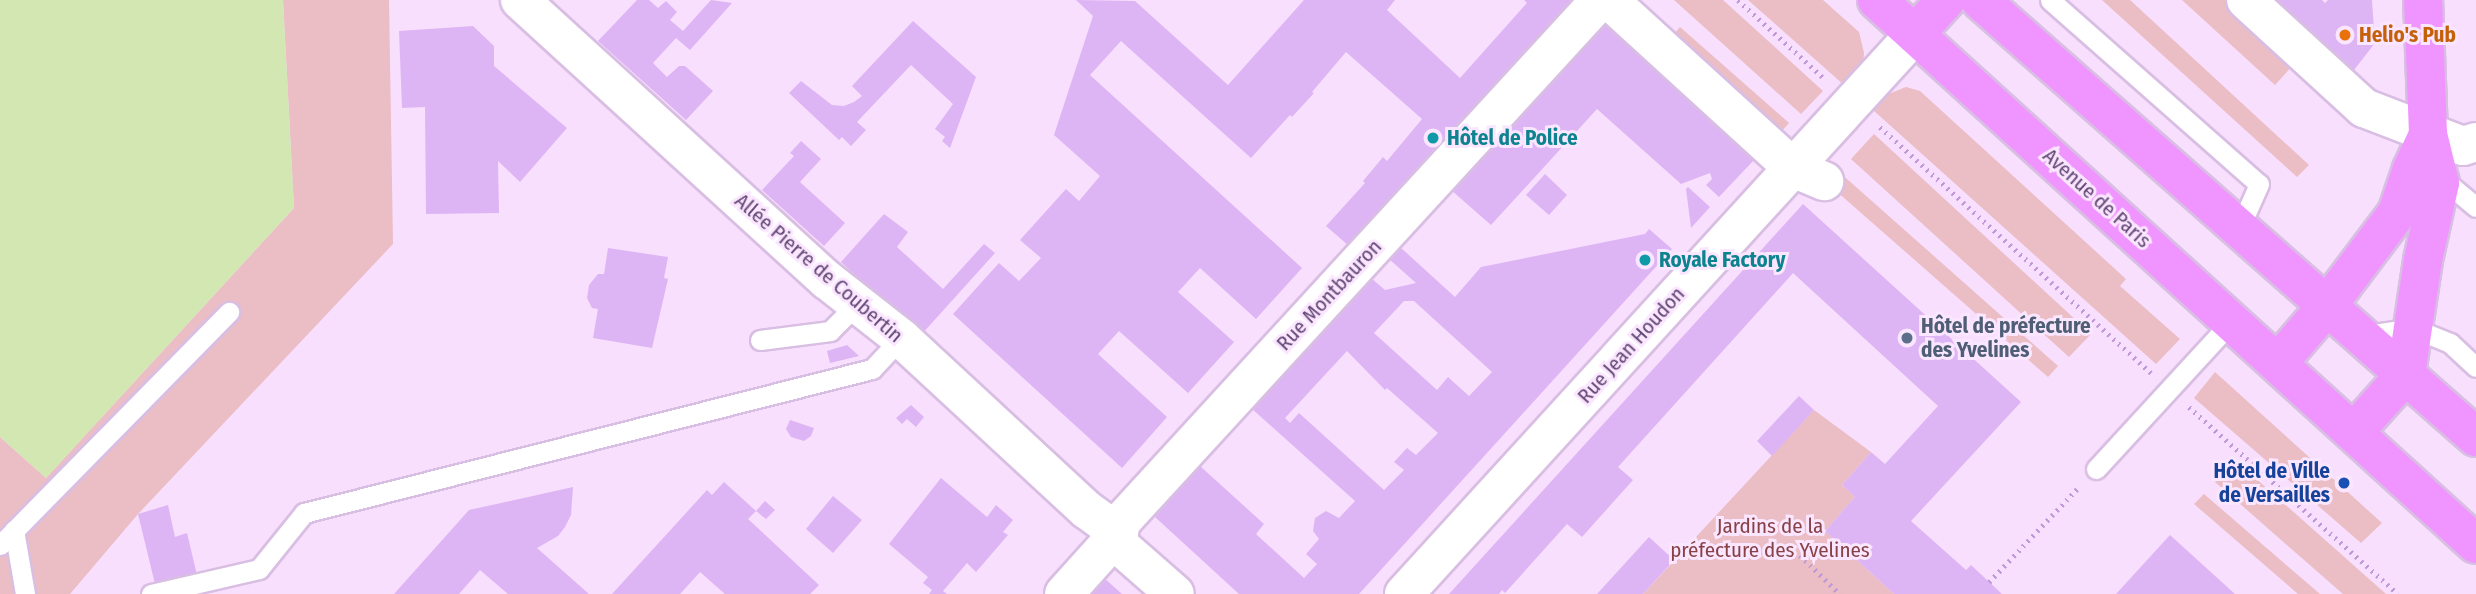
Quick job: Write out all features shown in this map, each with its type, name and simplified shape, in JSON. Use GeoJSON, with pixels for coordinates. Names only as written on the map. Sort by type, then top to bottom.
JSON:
{"type":"FeatureCollection","features":[{"type":"Feature","properties":{"kind":"main road","name":"Avenue de Paris"},"geometry":{"type":"LineString","coordinates":[[1877,0],[2476,544]]}},
{"type":"Feature","properties":{"kind":"main road"},"geometry":{"type":"LineString","coordinates":[[1915,34],[1946,0]]}},
{"type":"Feature","properties":{"kind":"main road"},"geometry":{"type":"LineString","coordinates":[[1980,0],[2476,437]]}},
{"type":"Feature","properties":{"kind":"main road"},"geometry":{"type":"LineString","coordinates":[[2354,432],[2406,374],[2413,328],[2428,155],[2423,0]]}},
{"type":"Feature","properties":{"kind":"main road"},"geometry":{"type":"LineString","coordinates":[[2277,363],[2327,306],[2397,213],[2428,155]]}},
{"type":"Feature","properties":{"kind":"street","name":"Allée Pierre de Coubertin"},"geometry":{"type":"LineString","coordinates":[[520,0],[827,280],[859,302],[901,338],[1087,510],[1119,533]]}},
{"type":"Feature","properties":{"kind":"street","name":"Rue Montbauron"},"geometry":{"type":"LineString","coordinates":[[1065,594],[1119,533],[1121,522],[1600,0]]}},
{"type":"Feature","properties":{"kind":"street"},"geometry":{"type":"LineString","coordinates":[[1609,0],[1809,174]]}},
{"type":"Feature","properties":{"kind":"street"},"geometry":{"type":"LineString","coordinates":[[2246,0],[2364,108],[2428,155],[2476,142]]}},
{"type":"Feature","properties":{"kind":"street","name":"Rue Jean Houdon"},"geometry":{"type":"LineString","coordinates":[[1404,594],[1809,174],[1836,121],[1915,34]]}},
{"type":"Feature","properties":{"kind":"street"},"geometry":{"type":"LineString","coordinates":[[1119,533],[1119,545],[1175,594]]}},
{"type":"Feature","properties":{"kind":"lane"},"geometry":{"type":"LineString","coordinates":[[2050,0],[2259,184],[2239,229]]}},
{"type":"Feature","properties":{"kind":"lane"},"geometry":{"type":"LineString","coordinates":[[2428,155],[2476,207]]}},
{"type":"Feature","properties":{"kind":"lane"},"geometry":{"type":"LineString","coordinates":[[760,340],[830,331],[859,302]]}},
{"type":"Feature","properties":{"kind":"lane"},"geometry":{"type":"LineString","coordinates":[[0,545],[229,312]]}},
{"type":"Feature","properties":{"kind":"lane"},"geometry":{"type":"LineString","coordinates":[[2096,469],[2231,321]]}},
{"type":"Feature","properties":{"kind":"lane"},"geometry":{"type":"LineString","coordinates":[[2361,336],[2413,328],[2450,342],[2476,367]]}},
{"type":"Feature","properties":{"kind":"lane"},"geometry":{"type":"LineString","coordinates":[[151,594],[259,569],[304,513],[872,369],[901,338]]}},
{"type":"Feature","properties":{"kind":"lane"},"geometry":{"type":"LineString","coordinates":[[14,530],[25,594]]}},
{"type":"Feature","properties":{"kind":"path"},"geometry":{"type":"LineString","coordinates":[[1738,0],[1833,86],[1836,121],[1882,128],[2398,594]]}},
{"type":"Feature","properties":{"kind":"path"},"geometry":{"type":"LineString","coordinates":[[1989,582],[2096,469]]}},
{"type":"Feature","properties":{"kind":"path"},"geometry":{"type":"LineString","coordinates":[[1800,555],[1840,594]]}},
{"type":"Feature","properties":{"kind":"green space"},"geometry":{"type":"Polygon","coordinates":[[[283,0],[389,0],[393,244],[138,514],[70,594],[0,594],[0,437],[46,478],[294,208],[283,0]]]}},
{"type":"Feature","properties":{"kind":"green space"},"geometry":{"type":"Polygon","coordinates":[[[1674,0],[1723,0],[1823,91],[1801,114],[1674,0]]]}},
{"type":"Feature","properties":{"kind":"green space"},"geometry":{"type":"Polygon","coordinates":[[[1748,0],[1823,0],[1859,32],[1864,53],[1863,66],[1844,85],[1748,0]]]}},
{"type":"Feature","properties":{"kind":"green space"},"geometry":{"type":"Polygon","coordinates":[[[2102,0],[2130,0],[2309,165],[2297,177],[2102,0]]]}},
{"type":"Feature","properties":{"kind":"green space"},"geometry":{"type":"Polygon","coordinates":[[[2182,0],[2225,0],[2294,64],[2275,85],[2182,0]]]}},
{"type":"Feature","properties":{"kind":"green space"},"geometry":{"type":"Polygon","coordinates":[[[1680,27],[1789,123],[1781,132],[1673,35],[1680,27]]]}},
{"type":"Feature","properties":{"kind":"green space"},"geometry":{"type":"Polygon","coordinates":[[[1906,87],[1920,91],[2126,279],[2120,286],[2180,339],[2156,364],[1873,110],[1886,95],[1906,87]]]}},
{"type":"Feature","properties":{"kind":"green space"},"geometry":{"type":"Polygon","coordinates":[[[1874,134],[2091,334],[2069,357],[1851,159],[1874,134]]]}},
{"type":"Feature","properties":{"kind":"green space"},"geometry":{"type":"Polygon","coordinates":[[[1838,171],[2058,366],[2048,377],[1827,183],[1838,171]]]}},
{"type":"Feature","properties":{"kind":"green space"},"geometry":{"type":"Polygon","coordinates":[[[2215,372],[2382,523],[2361,543],[2194,398],[2215,372]]]}},
{"type":"Feature","properties":{"kind":"green space","name":"Jardins de la préfecture des Yvelines"},"geometry":{"type":"Polygon","coordinates":[[[1814,410],[1871,452],[1842,485],[1855,497],[1825,531],[1894,594],[1643,594],[1814,410]]]}},
{"type":"Feature","properties":{"kind":"green space"},"geometry":{"type":"Polygon","coordinates":[[[2235,460],[2386,594],[2343,594],[2215,482],[2235,460]]]}},
{"type":"Feature","properties":{"kind":"green space"},"geometry":{"type":"Polygon","coordinates":[[[2204,494],[2320,594],[2298,594],[2194,504],[2204,494]]]}},
{"type":"Feature","properties":{"kind":"shaded area"},"geometry":{"type":"Polygon","coordinates":[[[0,0],[283,0],[294,208],[46,478],[0,437],[0,0]]]}},
{"type":"Feature","properties":{"kind":"building"},"geometry":{"type":"Polygon","coordinates":[[[637,0],[649,0],[658,8],[666,1],[677,12],[670,20],[683,31],[711,0],[732,3],[690,50],[676,38],[653,63],[667,77],[679,66],[685,66],[713,91],[686,120],[598,41],[637,0]]]}},
{"type":"Feature","properties":{"kind":"building"},"geometry":{"type":"Polygon","coordinates":[[[1076,0],[1135,1],[1228,85],[1304,0],[1395,0],[1387,10],[1460,78],[1527,3],[1524,0],[1578,0],[1357,253],[1326,226],[1365,183],[1363,181],[1383,157],[1387,161],[1422,119],[1346,52],[1312,92],[1314,93],[1251,158],[1121,41],[1090,75],[1302,268],[1256,319],[1200,268],[1178,292],[1234,342],[1188,393],[1119,331],[1098,354],[1167,417],[1122,468],[953,314],[999,263],[1019,281],[1041,258],[1020,240],[1066,189],[1079,201],[1100,176],[1054,135],[1093,16],[1076,0]]]}},
{"type":"Feature","properties":{"kind":"building","name":"Helio's Pub"},"geometry":{"type":"Polygon","coordinates":[[[2277,0],[2322,0],[2325,3],[2328,0],[2372,0],[2375,43],[2354,70],[2277,0]]]}},
{"type":"Feature","properties":{"kind":"building"},"geometry":{"type":"Polygon","coordinates":[[[913,21],[976,77],[950,148],[942,141],[945,137],[935,129],[953,104],[911,65],[857,122],[866,130],[851,146],[842,137],[839,140],[789,93],[801,81],[832,105],[844,106],[854,102],[862,96],[852,86],[913,21]]]}},
{"type":"Feature","properties":{"kind":"building"},"geometry":{"type":"Polygon","coordinates":[[[1603,23],[1754,160],[1719,197],[1706,185],[1712,179],[1710,173],[1681,184],[1597,109],[1491,225],[1451,190],[1603,23]]]}},
{"type":"Feature","properties":{"kind":"building"},"geometry":{"type":"Polygon","coordinates":[[[473,26],[494,46],[494,66],[567,128],[520,182],[498,161],[499,213],[426,214],[425,107],[402,108],[399,31],[473,26]]]}},
{"type":"Feature","properties":{"kind":"building"},"geometry":{"type":"Polygon","coordinates":[[[801,141],[821,159],[800,182],[845,223],[824,246],[762,190],[794,156],[790,153],[801,141]]]}},
{"type":"Feature","properties":{"kind":"building"},"geometry":{"type":"Polygon","coordinates":[[[1545,174],[1567,195],[1549,215],[1526,195],[1545,174]]]}},
{"type":"Feature","properties":{"kind":"building"},"geometry":{"type":"Polygon","coordinates":[[[1688,187],[1710,207],[1691,228],[1686,189],[1688,187]]]}},
{"type":"Feature","properties":{"kind":"building","name":"Hôtel de préfecture des Yvelines"},"geometry":{"type":"Polygon","coordinates":[[[1803,204],[2021,402],[1911,521],[1966,570],[1971,565],[2002,594],[1894,594],[1825,531],[1855,497],[1842,485],[1871,452],[1885,464],[1938,406],[1793,273],[1618,467],[1633,480],[1582,537],[1567,524],[1505,593],[1502,590],[1499,594],[1449,594],[1803,204]]]}},
{"type":"Feature","properties":{"kind":"building"},"geometry":{"type":"Polygon","coordinates":[[[884,214],[908,232],[897,247],[943,289],[984,244],[995,253],[921,335],[841,262],[884,214]]]}},
{"type":"Feature","properties":{"kind":"building"},"geometry":{"type":"Polygon","coordinates":[[[1649,229],[1672,249],[1359,594],[1239,594],[1155,517],[1200,466],[1264,524],[1256,534],[1304,578],[1317,564],[1306,554],[1319,539],[1313,531],[1315,518],[1326,511],[1339,518],[1355,501],[1252,409],[1371,278],[1385,290],[1416,283],[1389,259],[1400,247],[1455,297],[1481,267],[1645,234],[1649,229]],[[1404,301],[1374,333],[1437,390],[1448,377],[1469,396],[1492,372],[1414,301],[1404,301]],[[1347,351],[1285,418],[1290,423],[1299,413],[1384,490],[1404,470],[1394,462],[1407,448],[1416,455],[1438,433],[1387,388],[1385,390],[1347,351]]]}},
{"type":"Feature","properties":{"kind":"building"},"geometry":{"type":"Polygon","coordinates":[[[608,248],[668,257],[664,278],[668,279],[652,348],[593,338],[598,309],[592,308],[587,298],[589,285],[598,274],[604,274],[608,248]]]}},
{"type":"Feature","properties":{"kind":"building"},"geometry":{"type":"Polygon","coordinates":[[[847,345],[859,356],[830,363],[827,351],[847,345]]]}},
{"type":"Feature","properties":{"kind":"building"},"geometry":{"type":"Polygon","coordinates":[[[1799,396],[1814,410],[1772,456],[1757,441],[1799,396]]]}},
{"type":"Feature","properties":{"kind":"building"},"geometry":{"type":"Polygon","coordinates":[[[911,405],[924,417],[916,427],[907,419],[902,424],[896,418],[911,405]]]}},
{"type":"Feature","properties":{"kind":"building"},"geometry":{"type":"Polygon","coordinates":[[[790,420],[814,428],[811,436],[804,441],[791,437],[786,429],[790,420]]]}},
{"type":"Feature","properties":{"kind":"building"},"geometry":{"type":"Polygon","coordinates":[[[941,478],[987,517],[996,505],[1013,520],[1003,532],[1008,535],[976,572],[967,563],[943,591],[947,594],[929,594],[932,590],[923,583],[928,577],[889,544],[941,478]]]}},
{"type":"Feature","properties":{"kind":"building"},"geometry":{"type":"Polygon","coordinates":[[[724,482],[756,511],[748,519],[819,585],[810,594],[725,594],[700,572],[680,594],[612,594],[707,490],[712,495],[724,482]]]}},
{"type":"Feature","properties":{"kind":"building"},"geometry":{"type":"Polygon","coordinates":[[[573,487],[571,515],[565,527],[558,536],[537,548],[589,594],[508,594],[480,570],[459,594],[394,594],[469,510],[573,487]]]}},
{"type":"Feature","properties":{"kind":"building"},"geometry":{"type":"Polygon","coordinates":[[[833,496],[862,520],[833,553],[806,529],[833,496]]]}},
{"type":"Feature","properties":{"kind":"building"},"geometry":{"type":"Polygon","coordinates":[[[765,501],[775,510],[766,519],[756,511],[765,501]]]}},
{"type":"Feature","properties":{"kind":"building"},"geometry":{"type":"Polygon","coordinates":[[[168,505],[175,537],[187,533],[197,575],[155,584],[138,514],[168,505]]]}},
{"type":"Feature","properties":{"kind":"building"},"geometry":{"type":"Polygon","coordinates":[[[2170,535],[2235,594],[2116,594],[2170,535]]]}},
{"type":"Feature","properties":{"kind":"building"},"geometry":{"type":"Polygon","coordinates":[[[1649,537],[1674,560],[1643,594],[1597,594],[1649,537]]]}},
{"type":"Feature","properties":{"kind":"building"},"geometry":{"type":"Polygon","coordinates":[[[1103,577],[1122,594],[1088,594],[1103,577]]]}},
{"type":"Feature","properties":{"kind":"place","name":"Helio's Pub"},"geometry":{"type":"Point","coordinates":[2345,35]}},
{"type":"Feature","properties":{"kind":"place","name":"Hôtel de Police"},"geometry":{"type":"Point","coordinates":[1433,138]}},
{"type":"Feature","properties":{"kind":"place","name":"Royale Factory"},"geometry":{"type":"Point","coordinates":[1645,260]}},
{"type":"Feature","properties":{"kind":"place","name":"Hôtel de préfecture des Yvelines"},"geometry":{"type":"Point","coordinates":[1907,338]}},
{"type":"Feature","properties":{"kind":"place","name":"Hôtel de Ville de Versailles"},"geometry":{"type":"Point","coordinates":[2344,483]}}]}
